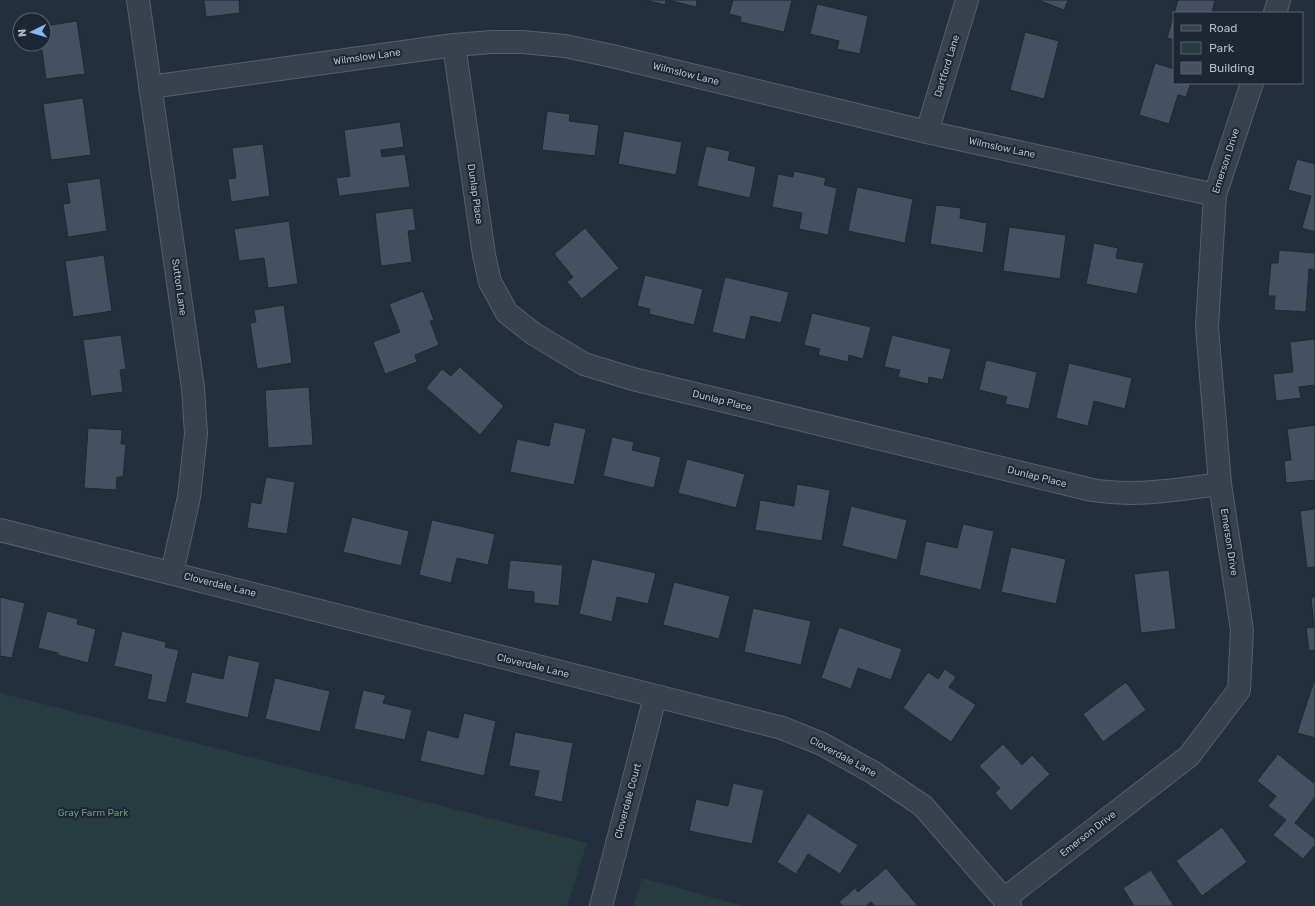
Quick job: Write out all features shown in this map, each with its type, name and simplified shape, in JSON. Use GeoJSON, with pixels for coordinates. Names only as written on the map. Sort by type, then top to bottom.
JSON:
{"type":"FeatureCollection","features":[{"type":"Feature","properties":{"kind":"street","name":"Sutton Lane"},"geometry":{"type":"LineString","coordinates":[[138,0],[188,342],[196,434],[189,497],[172,573]]}},
{"type":"Feature","properties":{"kind":"street","name":"Dartford Lane"},"geometry":{"type":"LineString","coordinates":[[927,132],[967,0]]}},
{"type":"Feature","properties":{"kind":"street"},"geometry":{"type":"LineString","coordinates":[[1275,12],[1279,0]]}},
{"type":"Feature","properties":{"kind":"street","name":"Wilmslow Lane"},"geometry":{"type":"LineString","coordinates":[[150,87],[454,45],[522,42],[565,46],[927,132],[1215,195]]}},
{"type":"Feature","properties":{"kind":"street","name":"Dunlap Place"},"geometry":{"type":"LineString","coordinates":[[454,45],[484,255],[490,282],[507,313],[534,334],[584,364],[632,379],[1092,490],[1113,493],[1154,493],[1220,484]]}},
{"type":"Feature","properties":{"kind":"street","name":"Emerson Drive"},"geometry":{"type":"LineString","coordinates":[[1007,902],[1189,756],[1239,690],[1242,630],[1220,484],[1206,327],[1215,195],[1252,84]]}},
{"type":"Feature","properties":{"kind":"street","name":"Cloverdale Lane"},"geometry":{"type":"LineString","coordinates":[[0,530],[782,728],[822,744],[874,773],[923,806],[1007,902]]}},
{"type":"Feature","properties":{"kind":"street","name":"Cloverdale Court"},"geometry":{"type":"LineString","coordinates":[[601,906],[655,697]]}},
{"type":"Feature","properties":{"kind":"green space","name":"Gray Farm Park"},"geometry":{"type":"Polygon","coordinates":[[[0,693],[587,843],[567,906],[0,906],[0,693]]]}},
{"type":"Feature","properties":{"kind":"green space"},"geometry":{"type":"Polygon","coordinates":[[[642,878],[744,906],[633,906],[642,878]]]}},
{"type":"Feature","properties":{"kind":"building"},"geometry":{"type":"Polygon","coordinates":[[[204,0],[239,0],[240,13],[206,17],[204,0]]]}},
{"type":"Feature","properties":{"kind":"building"},"geometry":{"type":"Polygon","coordinates":[[[645,0],[666,0],[665,5],[645,0]]]}},
{"type":"Feature","properties":{"kind":"building"},"geometry":{"type":"Polygon","coordinates":[[[668,0],[697,0],[696,7],[668,0]]]}},
{"type":"Feature","properties":{"kind":"building"},"geometry":{"type":"Polygon","coordinates":[[[733,0],[792,0],[784,32],[740,22],[741,17],[729,14],[733,0]]]}},
{"type":"Feature","properties":{"kind":"building"},"geometry":{"type":"Polygon","coordinates":[[[1038,0],[1068,0],[1064,10],[1038,0]]]}},
{"type":"Feature","properties":{"kind":"building"},"geometry":{"type":"Polygon","coordinates":[[[1178,0],[1215,0],[1212,12],[1174,12],[1178,0]]]}},
{"type":"Feature","properties":{"kind":"building"},"geometry":{"type":"Polygon","coordinates":[[[817,4],[868,16],[860,54],[837,49],[839,41],[810,34],[817,4]]]}},
{"type":"Feature","properties":{"kind":"building"},"geometry":{"type":"Polygon","coordinates":[[[1173,17],[1173,40],[1167,38],[1173,17]]]}},
{"type":"Feature","properties":{"kind":"building"},"geometry":{"type":"Polygon","coordinates":[[[77,21],[85,74],[46,79],[42,52],[52,52],[52,25],[77,21]]]}},
{"type":"Feature","properties":{"kind":"building"},"geometry":{"type":"Polygon","coordinates":[[[1025,32],[1059,41],[1044,99],[1010,90],[1025,32]]]}},
{"type":"Feature","properties":{"kind":"building"},"geometry":{"type":"Polygon","coordinates":[[[1155,63],[1173,69],[1173,84],[1191,84],[1186,97],[1178,95],[1169,124],[1139,115],[1155,63]]]}},
{"type":"Feature","properties":{"kind":"building"},"geometry":{"type":"Polygon","coordinates":[[[83,98],[91,155],[51,160],[43,104],[83,98]]]}},
{"type":"Feature","properties":{"kind":"building"},"geometry":{"type":"Polygon","coordinates":[[[547,111],[570,114],[569,121],[599,125],[595,156],[542,150],[547,111]]]}},
{"type":"Feature","properties":{"kind":"building"},"geometry":{"type":"Polygon","coordinates":[[[400,122],[404,147],[381,150],[382,157],[405,154],[410,187],[339,196],[336,178],[350,176],[344,130],[400,122]]]}},
{"type":"Feature","properties":{"kind":"building"},"geometry":{"type":"Polygon","coordinates":[[[624,131],[682,142],[676,175],[618,164],[624,131]]]}},
{"type":"Feature","properties":{"kind":"building"},"geometry":{"type":"Polygon","coordinates":[[[263,144],[270,196],[231,202],[228,179],[236,178],[232,148],[263,144]]]}},
{"type":"Feature","properties":{"kind":"building"},"geometry":{"type":"Polygon","coordinates":[[[706,146],[730,151],[728,160],[756,167],[750,198],[697,186],[706,146]]]}},
{"type":"Feature","properties":{"kind":"building"},"geometry":{"type":"Polygon","coordinates":[[[1297,159],[1315,164],[1315,232],[1302,228],[1311,196],[1288,190],[1297,159]]]}},
{"type":"Feature","properties":{"kind":"building"},"geometry":{"type":"Polygon","coordinates":[[[794,171],[826,178],[824,185],[837,188],[828,235],[799,229],[802,213],[772,207],[778,174],[793,177],[794,171]]]}},
{"type":"Feature","properties":{"kind":"building"},"geometry":{"type":"Polygon","coordinates":[[[100,178],[107,231],[68,237],[63,204],[70,203],[67,183],[100,178]]]}},
{"type":"Feature","properties":{"kind":"building"},"geometry":{"type":"Polygon","coordinates":[[[857,187],[913,199],[905,243],[848,231],[857,187]]]}},
{"type":"Feature","properties":{"kind":"building"},"geometry":{"type":"Polygon","coordinates":[[[936,205],[961,208],[960,218],[987,223],[983,253],[930,244],[936,205]]]}},
{"type":"Feature","properties":{"kind":"building"},"geometry":{"type":"Polygon","coordinates":[[[413,208],[416,230],[408,231],[412,262],[381,266],[375,213],[413,208]]]}},
{"type":"Feature","properties":{"kind":"building"},"geometry":{"type":"Polygon","coordinates":[[[289,221],[298,284],[268,288],[264,258],[239,261],[234,229],[289,221]]]}},
{"type":"Feature","properties":{"kind":"building"},"geometry":{"type":"Polygon","coordinates":[[[1009,227],[1066,235],[1060,279],[1003,271],[1009,227]]]}},
{"type":"Feature","properties":{"kind":"building"},"geometry":{"type":"Polygon","coordinates":[[[585,228],[619,268],[582,299],[567,282],[573,277],[554,254],[585,228]]]}},
{"type":"Feature","properties":{"kind":"building"},"geometry":{"type":"Polygon","coordinates":[[[1094,243],[1118,248],[1116,258],[1144,263],[1137,294],[1086,284],[1094,243]]]}},
{"type":"Feature","properties":{"kind":"building"},"geometry":{"type":"Polygon","coordinates":[[[1279,250],[1315,253],[1315,270],[1309,269],[1306,312],[1274,310],[1275,296],[1268,296],[1271,263],[1278,263],[1279,250]]]}},
{"type":"Feature","properties":{"kind":"building"},"geometry":{"type":"Polygon","coordinates":[[[104,255],[112,311],[73,317],[65,261],[104,255]]]}},
{"type":"Feature","properties":{"kind":"building"},"geometry":{"type":"Polygon","coordinates":[[[645,275],[703,289],[694,325],[649,314],[650,309],[637,306],[645,275]]]}},
{"type":"Feature","properties":{"kind":"building"},"geometry":{"type":"Polygon","coordinates":[[[725,277],[789,292],[781,323],[751,316],[745,340],[712,332],[725,277]]]}},
{"type":"Feature","properties":{"kind":"building"},"geometry":{"type":"Polygon","coordinates":[[[423,291],[434,320],[430,321],[439,345],[415,355],[417,362],[385,374],[373,342],[400,332],[389,304],[423,291]]]}},
{"type":"Feature","properties":{"kind":"building"},"geometry":{"type":"Polygon","coordinates":[[[284,305],[292,363],[257,369],[250,323],[256,322],[254,310],[284,305]]]}},
{"type":"Feature","properties":{"kind":"building"},"geometry":{"type":"Polygon","coordinates":[[[812,313],[871,327],[863,359],[849,355],[848,362],[818,355],[820,349],[804,345],[812,313]]]}},
{"type":"Feature","properties":{"kind":"building"},"geometry":{"type":"Polygon","coordinates":[[[121,335],[126,369],[120,370],[123,392],[91,396],[83,340],[121,335]]]}},
{"type":"Feature","properties":{"kind":"building"},"geometry":{"type":"Polygon","coordinates":[[[892,335],[951,349],[943,380],[929,377],[928,384],[898,377],[900,370],[884,367],[892,335]]]}},
{"type":"Feature","properties":{"kind":"building"},"geometry":{"type":"Polygon","coordinates":[[[1315,339],[1315,385],[1299,387],[1301,398],[1276,401],[1273,374],[1293,372],[1290,342],[1315,339]]]}},
{"type":"Feature","properties":{"kind":"building"},"geometry":{"type":"Polygon","coordinates":[[[986,360],[1037,372],[1029,409],[1005,404],[1007,397],[979,390],[986,360]]]}},
{"type":"Feature","properties":{"kind":"building"},"geometry":{"type":"Polygon","coordinates":[[[1069,363],[1132,378],[1125,409],[1094,401],[1088,426],[1056,418],[1069,363]]]}},
{"type":"Feature","properties":{"kind":"building"},"geometry":{"type":"Polygon","coordinates":[[[460,367],[504,406],[480,435],[426,388],[442,369],[451,376],[460,367]]]}},
{"type":"Feature","properties":{"kind":"building"},"geometry":{"type":"Polygon","coordinates":[[[309,387],[313,445],[268,448],[265,390],[309,387]]]}},
{"type":"Feature","properties":{"kind":"building"},"geometry":{"type":"Polygon","coordinates":[[[554,422],[586,429],[574,485],[510,472],[517,439],[549,446],[554,422]]]}},
{"type":"Feature","properties":{"kind":"building"},"geometry":{"type":"Polygon","coordinates":[[[1315,425],[1315,480],[1286,483],[1284,461],[1291,460],[1287,429],[1315,425]]]}},
{"type":"Feature","properties":{"kind":"building"},"geometry":{"type":"Polygon","coordinates":[[[88,428],[122,430],[121,444],[126,444],[123,477],[117,477],[116,490],[84,488],[88,428]]]}},
{"type":"Feature","properties":{"kind":"building"},"geometry":{"type":"Polygon","coordinates":[[[612,437],[634,442],[632,450],[661,457],[654,488],[603,476],[612,437]]]}},
{"type":"Feature","properties":{"kind":"building"},"geometry":{"type":"Polygon","coordinates":[[[687,459],[745,474],[736,508],[678,493],[687,459]]]}},
{"type":"Feature","properties":{"kind":"building"},"geometry":{"type":"Polygon","coordinates":[[[266,477],[295,482],[287,534],[247,528],[251,502],[261,504],[266,477]]]}},
{"type":"Feature","properties":{"kind":"building"},"geometry":{"type":"Polygon","coordinates":[[[797,484],[830,490],[822,541],[755,530],[760,500],[794,506],[797,484]]]}},
{"type":"Feature","properties":{"kind":"building"},"geometry":{"type":"Polygon","coordinates":[[[851,506],[907,520],[897,560],[842,546],[851,506]]]}},
{"type":"Feature","properties":{"kind":"building"},"geometry":{"type":"Polygon","coordinates":[[[1315,509],[1315,567],[1307,568],[1300,511],[1315,509]]]}},
{"type":"Feature","properties":{"kind":"building"},"geometry":{"type":"Polygon","coordinates":[[[352,517],[409,531],[401,566],[343,552],[352,517]]]}},
{"type":"Feature","properties":{"kind":"building"},"geometry":{"type":"Polygon","coordinates":[[[432,520],[495,534],[488,565],[457,558],[451,583],[419,575],[432,520]]]}},
{"type":"Feature","properties":{"kind":"building"},"geometry":{"type":"Polygon","coordinates":[[[963,524],[994,531],[981,590],[919,575],[926,541],[957,548],[963,524]]]}},
{"type":"Feature","properties":{"kind":"building"},"geometry":{"type":"Polygon","coordinates":[[[1011,547],[1066,559],[1056,604],[1001,592],[1011,547]]]}},
{"type":"Feature","properties":{"kind":"building"},"geometry":{"type":"Polygon","coordinates":[[[592,559],[656,573],[648,604],[617,597],[612,622],[579,614],[592,559]]]}},
{"type":"Feature","properties":{"kind":"building"},"geometry":{"type":"Polygon","coordinates":[[[510,560],[563,565],[559,606],[534,603],[534,592],[507,589],[510,560]]]}},
{"type":"Feature","properties":{"kind":"building"},"geometry":{"type":"Polygon","coordinates":[[[1169,570],[1176,629],[1141,633],[1134,574],[1169,570]]]}},
{"type":"Feature","properties":{"kind":"building"},"geometry":{"type":"Polygon","coordinates":[[[674,582],[730,596],[719,639],[663,625],[674,582]]]}},
{"type":"Feature","properties":{"kind":"building"},"geometry":{"type":"Polygon","coordinates":[[[0,597],[25,603],[12,658],[0,656],[0,597]]]}},
{"type":"Feature","properties":{"kind":"building"},"geometry":{"type":"Polygon","coordinates":[[[1311,597],[1315,597],[1315,650],[1309,651],[1306,628],[1314,627],[1311,597]]]}},
{"type":"Feature","properties":{"kind":"building"},"geometry":{"type":"Polygon","coordinates":[[[753,608],[811,621],[801,665],[744,652],[753,608]]]}},
{"type":"Feature","properties":{"kind":"building"},"geometry":{"type":"Polygon","coordinates":[[[47,611],[78,619],[77,624],[96,629],[88,663],[38,648],[47,611]]]}},
{"type":"Feature","properties":{"kind":"building"},"geometry":{"type":"Polygon","coordinates":[[[839,627],[902,649],[891,680],[858,668],[851,689],[821,678],[839,627]]]}},
{"type":"Feature","properties":{"kind":"building"},"geometry":{"type":"Polygon","coordinates":[[[122,631],[166,642],[165,647],[179,650],[166,703],[147,699],[152,675],[114,666],[122,631]]]}},
{"type":"Feature","properties":{"kind":"building"},"geometry":{"type":"Polygon","coordinates":[[[228,655],[260,662],[248,718],[185,703],[192,672],[223,679],[228,655]]]}},
{"type":"Feature","properties":{"kind":"building"},"geometry":{"type":"Polygon","coordinates":[[[945,669],[956,677],[949,687],[976,705],[951,742],[903,708],[928,672],[938,679],[945,669]]]}},
{"type":"Feature","properties":{"kind":"building"},"geometry":{"type":"Polygon","coordinates":[[[275,678],[330,691],[320,732],[265,719],[275,678]]]}},
{"type":"Feature","properties":{"kind":"building"},"geometry":{"type":"Polygon","coordinates":[[[1315,678],[1315,738],[1297,733],[1315,678]]]}},
{"type":"Feature","properties":{"kind":"building"},"geometry":{"type":"Polygon","coordinates":[[[1126,682],[1146,710],[1103,742],[1083,714],[1126,682]]]}},
{"type":"Feature","properties":{"kind":"building"},"geometry":{"type":"Polygon","coordinates":[[[363,690],[386,695],[383,703],[412,710],[405,740],[354,729],[363,690]]]}},
{"type":"Feature","properties":{"kind":"building"},"geometry":{"type":"Polygon","coordinates":[[[464,713],[496,721],[484,776],[420,761],[427,730],[458,738],[464,713]]]}},
{"type":"Feature","properties":{"kind":"building"},"geometry":{"type":"Polygon","coordinates":[[[515,732],[573,743],[562,802],[534,796],[539,771],[509,766],[515,732]]]}},
{"type":"Feature","properties":{"kind":"building"},"geometry":{"type":"Polygon","coordinates":[[[1003,744],[1022,765],[1032,755],[1050,774],[1011,811],[995,793],[1000,788],[979,766],[1003,744]]]}},
{"type":"Feature","properties":{"kind":"building"},"geometry":{"type":"Polygon","coordinates":[[[1278,754],[1315,784],[1315,797],[1295,823],[1315,839],[1315,845],[1303,859],[1273,835],[1286,820],[1268,806],[1276,796],[1257,781],[1278,754]]]}},
{"type":"Feature","properties":{"kind":"building"},"geometry":{"type":"Polygon","coordinates":[[[733,783],[764,790],[752,844],[689,831],[696,799],[728,806],[733,783]]]}},
{"type":"Feature","properties":{"kind":"building"},"geometry":{"type":"Polygon","coordinates":[[[808,813],[858,845],[840,874],[808,854],[796,874],[777,862],[808,813]]]}},
{"type":"Feature","properties":{"kind":"building"},"geometry":{"type":"Polygon","coordinates":[[[1222,827],[1247,862],[1202,896],[1176,861],[1222,827]]]}},
{"type":"Feature","properties":{"kind":"building"},"geometry":{"type":"Polygon","coordinates":[[[886,868],[918,906],[875,906],[871,902],[866,906],[843,906],[839,902],[855,888],[858,892],[886,868]]]}},
{"type":"Feature","properties":{"kind":"building"},"geometry":{"type":"Polygon","coordinates":[[[1151,870],[1174,906],[1134,906],[1123,888],[1151,870]]]}}]}
